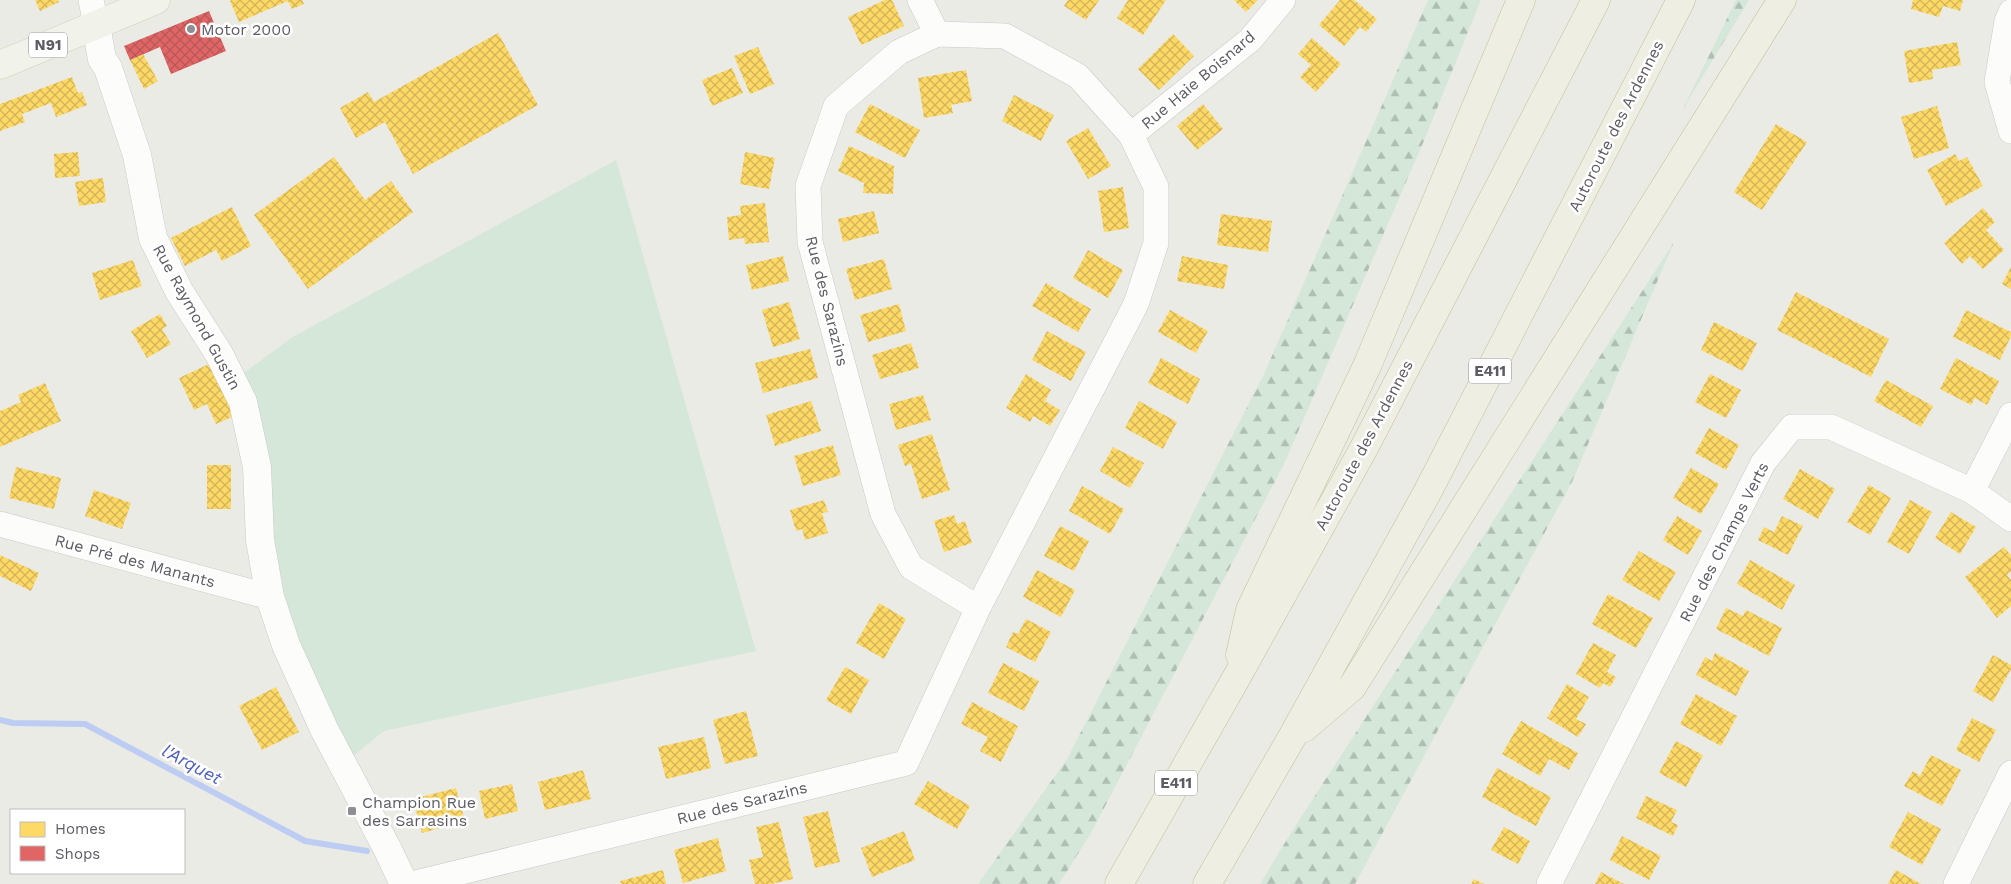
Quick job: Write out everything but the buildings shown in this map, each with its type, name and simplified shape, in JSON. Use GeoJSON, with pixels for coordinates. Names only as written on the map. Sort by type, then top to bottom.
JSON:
{"type":"FeatureCollection","features":[{"type":"Feature","properties":{"kind":"highway"},"geometry":{"type":"LineString","coordinates":[[1234,682],[1250,610],[1367,366],[1521,0]]}},
{"type":"Feature","properties":{"kind":"highway","name":"Autoroute des Ardennes"},"geometry":{"type":"LineString","coordinates":[[1119,884],[1364,448],[1596,0]]}},
{"type":"Feature","properties":{"kind":"highway","name":"Autoroute des Ardennes"},"geometry":{"type":"LineString","coordinates":[[1207,884],[1291,739],[1428,491],[1681,0]]}},
{"type":"Feature","properties":{"kind":"highway"},"geometry":{"type":"LineString","coordinates":[[1291,739],[1352,687],[1782,0]]}},
{"type":"Feature","properties":{"kind":"main road","name":"N91"},"geometry":{"type":"LineString","coordinates":[[0,65],[93,13],[156,0]]}},
{"type":"Feature","properties":{"kind":"street"},"geometry":{"type":"LineString","coordinates":[[920,0],[937,34]]}},
{"type":"Feature","properties":{"kind":"street","name":"Rue Haie Boisnard"},"geometry":{"type":"LineString","coordinates":[[1131,135],[1250,40],[1283,0]]}},
{"type":"Feature","properties":{"kind":"street"},"geometry":{"type":"LineString","coordinates":[[2011,12],[2007,21],[1997,82],[2011,131]]}},
{"type":"Feature","properties":{"kind":"street","name":"Rue Raymond Gustin"},"geometry":{"type":"LineString","coordinates":[[93,13],[102,59],[108,68],[137,155],[153,238],[179,291],[219,354],[243,402],[257,467],[260,540],[270,597],[286,645],[307,693],[404,884]]}},
{"type":"Feature","properties":{"kind":"street","name":"Rue des Sarazins"},"geometry":{"type":"LineString","coordinates":[[412,884],[906,763],[978,608],[1136,304],[1156,243],[1156,187],[1131,135],[1078,76],[1005,36],[937,34],[899,52],[836,106],[808,186],[810,242],[883,514],[911,567],[978,608]]}},
{"type":"Feature","properties":{"kind":"street"},"geometry":{"type":"LineString","coordinates":[[2011,416],[1972,492],[2011,519]]}},
{"type":"Feature","properties":{"kind":"street","name":"Rue des Champs Verts"},"geometry":{"type":"LineString","coordinates":[[1549,884],[1763,463],[1792,427],[1831,427],[1972,492]]}},
{"type":"Feature","properties":{"kind":"street","name":"Rue Pré des Manants"},"geometry":{"type":"LineString","coordinates":[[0,524],[270,597]]}},
{"type":"Feature","properties":{"kind":"street"},"geometry":{"type":"LineString","coordinates":[[1956,884],[2011,773]]}},
{"type":"Feature","properties":{"kind":"green space"},"geometry":{"type":"Polygon","coordinates":[[[1428,0],[1481,0],[1423,143],[1285,462],[1091,833],[1059,884],[978,884],[1067,759],[1264,374],[1428,0]]]}},
{"type":"Feature","properties":{"kind":"green space"},"geometry":{"type":"Polygon","coordinates":[[[1736,0],[1749,0],[1683,109],[1736,0]]]}},
{"type":"Feature","properties":{"kind":"green space"},"geometry":{"type":"Polygon","coordinates":[[[616,160],[756,651],[384,731],[343,764],[286,645],[233,381],[291,338],[616,160]]]}},
{"type":"Feature","properties":{"kind":"green space"},"geometry":{"type":"Polygon","coordinates":[[[1674,242],[1572,482],[1355,884],[1260,884],[1292,831],[1674,242]]]}},
{"type":"Feature","properties":{"kind":"waterway","name":"l'Arquet"},"geometry":{"type":"LineString","coordinates":[[0,720],[13,723],[85,724],[305,841],[367,851]]}},
{"type":"Feature","properties":{"kind":"place","name":"Motor 2000"},"geometry":{"type":"Point","coordinates":[191,29]}},
{"type":"Feature","properties":{"kind":"place","name":"Champion Rue des Sarrasins"},"geometry":{"type":"Point","coordinates":[352,811]}}]}
